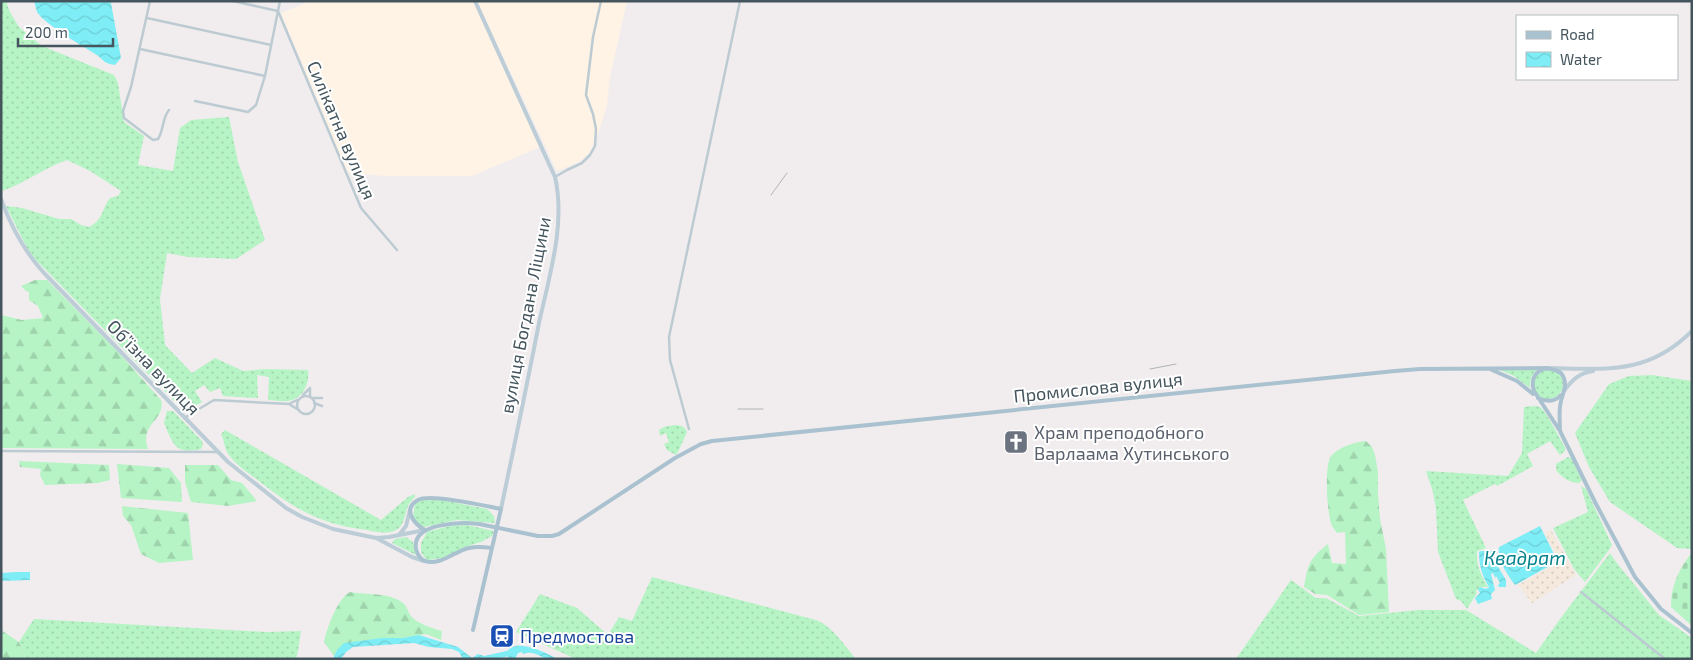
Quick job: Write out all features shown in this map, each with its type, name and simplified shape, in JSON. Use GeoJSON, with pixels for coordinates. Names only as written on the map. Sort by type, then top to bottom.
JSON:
{"type":"FeatureCollection","features":[{"type":"Feature","properties":{"kind":"main road","name":"вулиця Богдана Ліщини"},"geometry":{"type":"LineString","coordinates":[[475,1],[555,177],[559,205],[556,241],[500,509]]}},
{"type":"Feature","properties":{"kind":"main road","name":"Об’їзна вулиця"},"geometry":{"type":"LineString","coordinates":[[1,199],[15,232],[39,268],[184,418],[250,481],[286,508],[318,524],[376,538]]}},
{"type":"Feature","properties":{"kind":"main road","name":"Промислова вулиця"},"geometry":{"type":"LineString","coordinates":[[425,530],[467,523],[538,536],[559,534],[682,455],[701,444],[712,442],[1420,369],[1621,368],[1651,360],[1672,348],[1692,332]]}},
{"type":"Feature","properties":{"kind":"main road"},"geometry":{"type":"LineString","coordinates":[[1560,431],[1559,408],[1565,382],[1563,376],[1557,370],[1548,368],[1541,370],[1533,380],[1532,386],[1560,431],[1635,578],[1661,609],[1692,633]]}},
{"type":"Feature","properties":{"kind":"main road","name":"Промислова вулиця"},"geometry":{"type":"LineString","coordinates":[[1488,369],[1517,380],[1538,398]]}},
{"type":"Feature","properties":{"kind":"main road","name":"Промислова вулиця"},"geometry":{"type":"LineString","coordinates":[[1564,391],[1581,374],[1602,369]]}},
{"type":"Feature","properties":{"kind":"main road"},"geometry":{"type":"LineString","coordinates":[[1538,398],[1545,401],[1553,401],[1558,399],[1564,391]]}},
{"type":"Feature","properties":{"kind":"main road"},"geometry":{"type":"LineString","coordinates":[[399,535],[406,526],[411,508],[418,500],[427,498],[500,509],[473,630]]}},
{"type":"Feature","properties":{"kind":"main road"},"geometry":{"type":"LineString","coordinates":[[411,508],[411,517],[414,523],[425,530]]}},
{"type":"Feature","properties":{"kind":"main road"},"geometry":{"type":"LineString","coordinates":[[376,538],[425,530]]}},
{"type":"Feature","properties":{"kind":"main road"},"geometry":{"type":"LineString","coordinates":[[425,530],[420,535],[416,545],[419,555],[426,561]]}},
{"type":"Feature","properties":{"kind":"main road"},"geometry":{"type":"LineString","coordinates":[[376,538],[412,557],[426,561],[440,561],[471,547],[492,548]]}},
{"type":"Feature","properties":{"kind":"street"},"geometry":{"type":"LineString","coordinates":[[150,1],[131,87],[123,111],[124,118],[153,140],[158,139],[164,116],[169,110]]}},
{"type":"Feature","properties":{"kind":"street"},"geometry":{"type":"LineString","coordinates":[[233,1],[278,11]]}},
{"type":"Feature","properties":{"kind":"street"},"geometry":{"type":"LineString","coordinates":[[195,101],[248,112],[256,105],[265,76],[280,1]]}},
{"type":"Feature","properties":{"kind":"street"},"geometry":{"type":"LineString","coordinates":[[555,177],[582,163],[595,146],[596,129],[586,96],[601,1]]}},
{"type":"Feature","properties":{"kind":"street"},"geometry":{"type":"LineString","coordinates":[[689,429],[670,360],[669,337],[740,1]]}},
{"type":"Feature","properties":{"kind":"street","name":"Силікатна вулиця"},"geometry":{"type":"LineString","coordinates":[[278,11],[361,208],[397,250]]}},
{"type":"Feature","properties":{"kind":"street"},"geometry":{"type":"LineString","coordinates":[[147,18],[271,44]]}},
{"type":"Feature","properties":{"kind":"street"},"geometry":{"type":"LineString","coordinates":[[140,50],[265,76]]}},
{"type":"Feature","properties":{"kind":"street"},"geometry":{"type":"LineString","coordinates":[[289,404],[297,400],[310,388],[315,408]]}},
{"type":"Feature","properties":{"kind":"street"},"geometry":{"type":"LineString","coordinates":[[184,418],[214,400],[289,404],[301,413],[306,414],[322,406],[302,396]]}},
{"type":"Feature","properties":{"kind":"street"},"geometry":{"type":"LineString","coordinates":[[297,400],[297,409]]}},
{"type":"Feature","properties":{"kind":"street"},"geometry":{"type":"LineString","coordinates":[[1,450],[218,452]]}},
{"type":"Feature","properties":{"kind":"street"},"geometry":{"type":"LineString","coordinates":[[1581,592],[1666,659]]}},
{"type":"Feature","properties":{"kind":"shaded area"},"geometry":{"type":"Polygon","coordinates":[[[311,1],[473,1],[540,147],[472,176],[386,176],[348,173],[281,13],[311,1]]]}},
{"type":"Feature","properties":{"kind":"shaded area"},"geometry":{"type":"Polygon","coordinates":[[[477,1],[627,1],[610,77],[607,105],[599,131],[589,153],[579,162],[557,171],[477,1]]]}},
{"type":"Feature","properties":{"kind":"green space"},"geometry":{"type":"Polygon","coordinates":[[[1,1],[8,1],[7,5],[19,27],[42,46],[114,75],[118,83],[124,122],[144,136],[138,165],[173,171],[180,128],[191,120],[229,117],[238,162],[265,240],[236,259],[188,257],[167,253],[160,299],[165,345],[192,373],[215,358],[243,371],[267,369],[308,370],[307,385],[298,397],[286,401],[268,400],[269,377],[257,375],[258,398],[223,396],[220,388],[210,392],[204,385],[195,391],[202,402],[185,412],[35,259],[27,248],[6,206],[22,208],[59,219],[71,219],[89,227],[100,217],[110,198],[118,196],[121,191],[90,171],[67,160],[2,191],[1,1]]]}},
{"type":"Feature","properties":{"kind":"green space"},"geometry":{"type":"Polygon","coordinates":[[[35,280],[47,280],[119,353],[161,400],[162,407],[160,413],[147,433],[148,449],[1,448],[1,315],[22,320],[43,318],[38,306],[29,300],[29,292],[21,286],[35,280]]]}},
{"type":"Feature","properties":{"kind":"green space"},"geometry":{"type":"Polygon","coordinates":[[[1538,369],[1531,377],[1530,388],[1514,376],[1500,370],[1538,369]]]}},
{"type":"Feature","properties":{"kind":"green space"},"geometry":{"type":"Polygon","coordinates":[[[1548,369],[1558,374],[1563,384],[1558,394],[1548,399],[1538,394],[1533,384],[1538,374],[1548,369]]]}},
{"type":"Feature","properties":{"kind":"green space"},"geometry":{"type":"Polygon","coordinates":[[[1652,375],[1692,381],[1692,549],[1677,548],[1610,502],[1589,467],[1575,433],[1609,384],[1629,376],[1652,375]]]}},
{"type":"Feature","properties":{"kind":"green space"},"geometry":{"type":"Polygon","coordinates":[[[1535,406],[1544,411],[1565,447],[1565,451],[1560,455],[1550,441],[1527,454],[1533,466],[1497,486],[1495,484],[1463,500],[1486,548],[1477,551],[1477,561],[1488,587],[1480,587],[1476,591],[1477,593],[1467,609],[1461,601],[1456,599],[1438,552],[1436,509],[1426,471],[1508,476],[1522,453],[1524,407],[1535,406]]]}},
{"type":"Feature","properties":{"kind":"green space"},"geometry":{"type":"Polygon","coordinates":[[[167,411],[173,411],[202,441],[201,449],[185,450],[176,446],[164,423],[167,411]]]}},
{"type":"Feature","properties":{"kind":"green space"},"geometry":{"type":"Polygon","coordinates":[[[674,425],[682,426],[687,432],[676,455],[667,450],[664,444],[669,442],[666,433],[660,436],[659,430],[674,425]]]}},
{"type":"Feature","properties":{"kind":"green space"},"geometry":{"type":"Polygon","coordinates":[[[225,430],[381,520],[408,497],[415,494],[415,497],[408,506],[400,527],[391,532],[334,524],[294,506],[245,471],[231,458],[226,450],[221,434],[225,430]]]}},
{"type":"Feature","properties":{"kind":"green space"},"geometry":{"type":"Polygon","coordinates":[[[1366,441],[1372,447],[1378,472],[1380,519],[1386,549],[1389,612],[1359,615],[1327,595],[1315,594],[1304,587],[1310,562],[1328,544],[1332,563],[1346,564],[1345,532],[1337,533],[1330,520],[1327,491],[1329,461],[1331,456],[1338,450],[1357,442],[1366,441]]]}},
{"type":"Feature","properties":{"kind":"green space"},"geometry":{"type":"Polygon","coordinates":[[[1568,457],[1571,458],[1582,480],[1579,483],[1566,479],[1556,470],[1556,464],[1568,457]]]}},
{"type":"Feature","properties":{"kind":"green space"},"geometry":{"type":"Polygon","coordinates":[[[19,461],[109,465],[110,480],[98,483],[45,485],[40,475],[41,469],[20,467],[19,461]]]}},
{"type":"Feature","properties":{"kind":"green space"},"geometry":{"type":"Polygon","coordinates":[[[117,464],[169,468],[181,483],[182,502],[121,498],[117,464]]]}},
{"type":"Feature","properties":{"kind":"green space"},"geometry":{"type":"Polygon","coordinates":[[[185,465],[218,465],[231,480],[242,483],[257,501],[228,506],[191,502],[185,482],[185,465]]]}},
{"type":"Feature","properties":{"kind":"green space"},"geometry":{"type":"Polygon","coordinates":[[[1581,486],[1586,489],[1612,545],[1585,582],[1574,569],[1553,528],[1588,512],[1581,486]]]}},
{"type":"Feature","properties":{"kind":"green space"},"geometry":{"type":"Polygon","coordinates":[[[437,499],[487,509],[494,516],[495,523],[457,520],[424,527],[420,525],[413,517],[415,504],[420,500],[437,499]]]}},
{"type":"Feature","properties":{"kind":"green space"},"geometry":{"type":"Polygon","coordinates":[[[122,506],[188,513],[193,560],[159,563],[141,554],[131,525],[123,516],[122,506]]]}},
{"type":"Feature","properties":{"kind":"green space"},"geometry":{"type":"Polygon","coordinates":[[[467,525],[494,531],[492,536],[481,542],[442,558],[428,560],[425,558],[421,552],[421,543],[427,532],[450,526],[467,525]]]}},
{"type":"Feature","properties":{"kind":"green space"},"geometry":{"type":"Polygon","coordinates":[[[406,537],[413,542],[416,555],[392,543],[395,539],[406,537]]]}},
{"type":"Feature","properties":{"kind":"green space"},"geometry":{"type":"Polygon","coordinates":[[[1610,553],[1659,615],[1692,638],[1692,659],[1236,659],[1291,580],[1316,598],[1326,598],[1359,616],[1419,610],[1466,610],[1536,653],[1610,553]]]}},
{"type":"Feature","properties":{"kind":"green space"},"geometry":{"type":"Polygon","coordinates":[[[1690,555],[1692,555],[1692,626],[1671,607],[1676,579],[1690,555]]]}},
{"type":"Feature","properties":{"kind":"green space"},"geometry":{"type":"Polygon","coordinates":[[[652,577],[816,620],[828,627],[856,659],[576,659],[516,632],[540,594],[577,608],[608,635],[619,617],[632,621],[652,577]]]}},
{"type":"Feature","properties":{"kind":"green space"},"geometry":{"type":"Polygon","coordinates":[[[350,592],[384,595],[397,599],[404,604],[411,616],[417,621],[442,631],[441,640],[426,634],[403,638],[382,638],[337,650],[334,656],[324,642],[325,636],[337,607],[350,592]]]}},
{"type":"Feature","properties":{"kind":"green space"},"geometry":{"type":"Polygon","coordinates":[[[34,619],[266,632],[301,631],[296,659],[26,659],[19,642],[34,619]]]}},
{"type":"Feature","properties":{"kind":"green space"},"geometry":{"type":"Polygon","coordinates":[[[1,630],[19,642],[26,659],[1,659],[1,630]]]}},
{"type":"Feature","properties":{"kind":"sand"},"geometry":{"type":"Polygon","coordinates":[[[1551,530],[1576,575],[1532,603],[1518,585],[1556,564],[1558,559],[1545,533],[1551,530]]]}},
{"type":"Feature","properties":{"kind":"water"},"geometry":{"type":"Polygon","coordinates":[[[34,1],[109,1],[111,3],[121,58],[115,65],[106,62],[41,17],[37,12],[34,1]]]}},
{"type":"Feature","properties":{"kind":"water","name":"Квадрат"},"geometry":{"type":"Polygon","coordinates":[[[1540,526],[1557,560],[1555,563],[1515,585],[1501,562],[1499,547],[1540,526]]]}},
{"type":"Feature","properties":{"kind":"water"},"geometry":{"type":"Polygon","coordinates":[[[1494,551],[1497,565],[1506,580],[1506,587],[1499,587],[1500,583],[1496,576],[1495,578],[1493,573],[1491,574],[1495,590],[1491,594],[1492,599],[1478,604],[1475,598],[1480,593],[1478,589],[1480,587],[1486,589],[1489,587],[1480,566],[1479,552],[1494,551]]]}},
{"type":"Feature","properties":{"kind":"water"},"geometry":{"type":"Polygon","coordinates":[[[30,572],[30,580],[1,581],[1,573],[30,572]]]}},
{"type":"Feature","properties":{"kind":"water"},"geometry":{"type":"Polygon","coordinates":[[[419,635],[458,647],[472,658],[478,654],[484,656],[508,651],[512,647],[524,646],[546,653],[557,659],[548,659],[530,653],[523,654],[522,652],[518,653],[515,659],[507,659],[508,656],[502,654],[493,659],[463,659],[459,652],[452,649],[429,647],[414,643],[353,647],[341,659],[333,659],[337,650],[344,643],[419,635]]]}},
{"type":"Feature","properties":{"kind":"waterway"},"geometry":{"type":"LineString","coordinates":[[486,659],[510,653]]}},
{"type":"Feature","properties":{"kind":"railway"},"geometry":{"type":"LineString","coordinates":[[771,195],[787,173]]}},
{"type":"Feature","properties":{"kind":"railway"},"geometry":{"type":"LineString","coordinates":[[1150,369],[1176,364]]}},
{"type":"Feature","properties":{"kind":"railway"},"geometry":{"type":"LineString","coordinates":[[738,409],[763,409]]}},
{"type":"Feature","properties":{"kind":"place","name":"Храм преподобного Варлаама Хутинського"},"geometry":{"type":"Point","coordinates":[1016,442]}},
{"type":"Feature","properties":{"kind":"place","name":"Предмостова"},"geometry":{"type":"Point","coordinates":[502,636]}}]}
